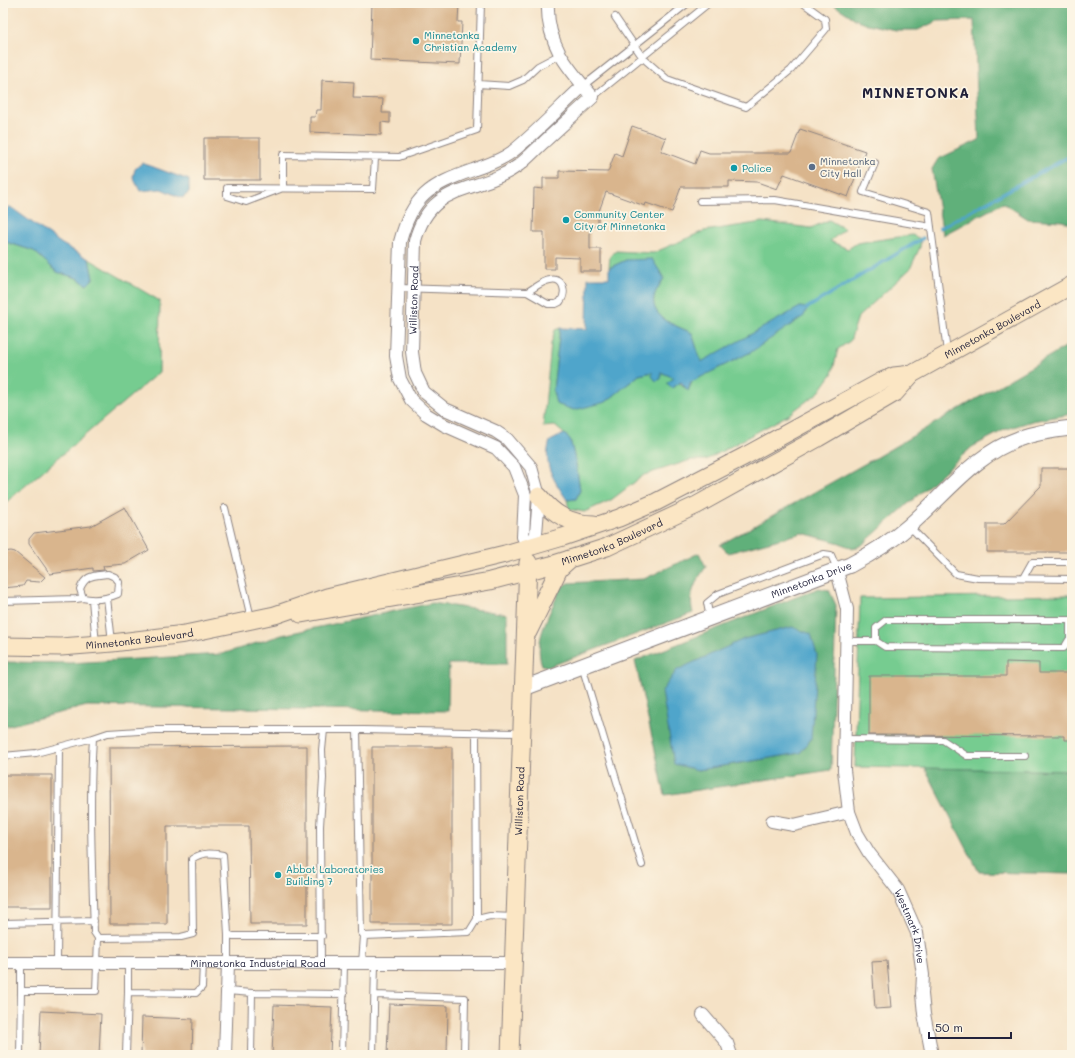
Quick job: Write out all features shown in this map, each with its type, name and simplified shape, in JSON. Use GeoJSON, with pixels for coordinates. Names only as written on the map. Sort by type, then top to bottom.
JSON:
{"type":"FeatureCollection","features":[{"type":"Feature","properties":{"kind":"main road","name":"Minnetonka Boulevard"},"geometry":{"type":"LineString","coordinates":[[275,615],[317,612],[477,584],[594,552],[642,532],[732,487],[895,393],[912,374],[1072,285]]}},
{"type":"Feature","properties":{"kind":"main road","name":"Minnetonka Boulevard"},"geometry":{"type":"LineString","coordinates":[[3,646],[61,647],[104,644],[184,634],[275,615],[327,597],[529,547],[637,511],[681,490],[882,381],[894,376],[912,374]]}},
{"type":"Feature","properties":{"kind":"main road"},"geometry":{"type":"LineString","coordinates":[[539,496],[547,506],[563,518],[582,524],[600,524]]}},
{"type":"Feature","properties":{"kind":"main road","name":"Williston Road"},"geometry":{"type":"LineString","coordinates":[[510,1055],[529,547]]}},
{"type":"Feature","properties":{"kind":"main road"},"geometry":{"type":"LineString","coordinates":[[526,638],[559,569],[570,559]]}},
{"type":"Feature","properties":{"kind":"street"},"geometry":{"type":"LineString","coordinates":[[548,3],[550,29],[559,55],[593,97]]}},
{"type":"Feature","properties":{"kind":"street","name":"Williston Road"},"geometry":{"type":"LineString","coordinates":[[529,547],[523,537],[525,495],[514,467],[496,448],[444,425],[426,414],[411,400],[400,379],[396,356],[400,242],[404,224],[413,206],[425,193],[451,178],[492,164],[511,152],[583,86]]}},
{"type":"Feature","properties":{"kind":"street","name":"Williston Road"},"geometry":{"type":"LineString","coordinates":[[529,547],[536,534],[539,496],[531,467],[507,439],[494,431],[445,409],[424,392],[415,373],[412,352],[415,241],[419,225],[431,207],[455,192],[502,175],[520,165],[593,97]]}},
{"type":"Feature","properties":{"kind":"street","name":"Minnetonka Drive"},"geometry":{"type":"LineString","coordinates":[[524,688],[838,571],[876,551],[909,526],[956,479],[978,461],[1020,438],[1072,428]]}},
{"type":"Feature","properties":{"kind":"street","name":"Westmark Drive"},"geometry":{"type":"LineString","coordinates":[[838,571],[847,609],[844,770],[849,812],[857,832],[869,853],[898,890],[917,933],[923,975],[924,1014],[932,1055]]}},
{"type":"Feature","properties":{"kind":"street"},"geometry":{"type":"LineString","coordinates":[[772,821],[794,825],[849,812]]}},
{"type":"Feature","properties":{"kind":"street","name":"Minnetonka Industrial Road"},"geometry":{"type":"LineString","coordinates":[[3,963],[514,963]]}},
{"type":"Feature","properties":{"kind":"street"},"geometry":{"type":"LineString","coordinates":[[225,1055],[228,963]]}},
{"type":"Feature","properties":{"kind":"street"},"geometry":{"type":"LineString","coordinates":[[703,1015],[727,1043],[731,1055]]}},
{"type":"Feature","properties":{"kind":"lane"},"geometry":{"type":"LineString","coordinates":[[283,188],[283,155],[374,158],[399,157],[477,130],[481,3]]}},
{"type":"Feature","properties":{"kind":"lane"},"geometry":{"type":"LineString","coordinates":[[583,86],[688,3]]}},
{"type":"Feature","properties":{"kind":"lane"},"geometry":{"type":"LineString","coordinates":[[593,97],[709,3]]}},
{"type":"Feature","properties":{"kind":"lane"},"geometry":{"type":"LineString","coordinates":[[615,17],[643,58],[667,79],[746,107],[791,70],[826,29],[825,19],[803,3]]}},
{"type":"Feature","properties":{"kind":"lane"},"geometry":{"type":"LineString","coordinates":[[478,84],[509,86],[523,80],[538,66],[559,55]]}},
{"type":"Feature","properties":{"kind":"lane"},"geometry":{"type":"LineString","coordinates":[[283,188],[246,202],[227,196],[227,188],[283,188],[373,189],[374,158]]}},
{"type":"Feature","properties":{"kind":"lane"},"geometry":{"type":"LineString","coordinates":[[875,163],[863,192],[928,212],[947,354]]}},
{"type":"Feature","properties":{"kind":"lane"},"geometry":{"type":"LineString","coordinates":[[700,201],[775,200],[931,228]]}},
{"type":"Feature","properties":{"kind":"lane"},"geometry":{"type":"LineString","coordinates":[[399,288],[527,292],[548,304],[560,302],[564,294],[563,286],[557,280],[552,279],[527,292]]}},
{"type":"Feature","properties":{"kind":"lane"},"geometry":{"type":"LineString","coordinates":[[225,508],[251,620]]}},
{"type":"Feature","properties":{"kind":"lane"},"geometry":{"type":"LineString","coordinates":[[909,526],[956,574],[978,578],[1072,579]]}},
{"type":"Feature","properties":{"kind":"lane"},"geometry":{"type":"LineString","coordinates":[[710,618],[707,602],[718,594],[824,554],[831,555],[838,571]]}},
{"type":"Feature","properties":{"kind":"lane"},"geometry":{"type":"LineString","coordinates":[[1023,578],[1032,562],[1072,562]]}},
{"type":"Feature","properties":{"kind":"lane"},"geometry":{"type":"LineString","coordinates":[[3,601],[83,598],[92,600],[107,598],[118,594],[119,582],[115,577],[108,574],[88,577],[84,580],[80,589],[83,598]]}},
{"type":"Feature","properties":{"kind":"lane"},"geometry":{"type":"LineString","coordinates":[[104,644],[107,598]]}},
{"type":"Feature","properties":{"kind":"lane"},"geometry":{"type":"LineString","coordinates":[[92,600],[104,644]]}},
{"type":"Feature","properties":{"kind":"lane"},"geometry":{"type":"LineString","coordinates":[[847,641],[876,641],[885,647],[1064,648],[1070,638],[1071,620],[886,620],[876,628],[876,641]]}},
{"type":"Feature","properties":{"kind":"lane"},"geometry":{"type":"LineString","coordinates":[[582,666],[642,865]]}},
{"type":"Feature","properties":{"kind":"lane"},"geometry":{"type":"LineString","coordinates":[[3,756],[36,753],[108,733],[154,730],[357,730],[521,733]]}},
{"type":"Feature","properties":{"kind":"lane"},"geometry":{"type":"LineString","coordinates":[[321,963],[320,826],[324,730]]}},
{"type":"Feature","properties":{"kind":"lane"},"geometry":{"type":"LineString","coordinates":[[357,730],[360,932],[364,936],[362,963]]}},
{"type":"Feature","properties":{"kind":"lane"},"geometry":{"type":"LineString","coordinates":[[364,936],[469,932],[477,919],[476,732]]}},
{"type":"Feature","properties":{"kind":"lane"},"geometry":{"type":"LineString","coordinates":[[21,991],[96,991],[98,938],[94,932],[91,770],[93,738]]}},
{"type":"Feature","properties":{"kind":"lane"},"geometry":{"type":"LineString","coordinates":[[845,739],[943,740],[967,756],[1025,756]]}},
{"type":"Feature","properties":{"kind":"lane"},"geometry":{"type":"LineString","coordinates":[[57,963],[59,747]]}},
{"type":"Feature","properties":{"kind":"lane"},"geometry":{"type":"LineString","coordinates":[[98,938],[181,937],[192,934],[192,859],[198,855],[210,853],[223,855],[230,935],[228,963]]}},
{"type":"Feature","properties":{"kind":"lane"},"geometry":{"type":"LineString","coordinates":[[477,919],[490,916],[515,917]]}},
{"type":"Feature","properties":{"kind":"lane"},"geometry":{"type":"LineString","coordinates":[[3,923],[94,921]]}},
{"type":"Feature","properties":{"kind":"lane"},"geometry":{"type":"LineString","coordinates":[[230,935],[322,936]]}},
{"type":"Feature","properties":{"kind":"lane"},"geometry":{"type":"LineString","coordinates":[[20,1055],[21,963]]}},
{"type":"Feature","properties":{"kind":"lane"},"geometry":{"type":"LineString","coordinates":[[126,1055],[128,963]]}},
{"type":"Feature","properties":{"kind":"lane"},"geometry":{"type":"LineString","coordinates":[[128,992],[196,993],[202,987],[203,963]]}},
{"type":"Feature","properties":{"kind":"lane"},"geometry":{"type":"LineString","coordinates":[[342,1055],[344,963]]}},
{"type":"Feature","properties":{"kind":"lane"},"geometry":{"type":"LineString","coordinates":[[373,1055],[375,963]]}},
{"type":"Feature","properties":{"kind":"lane"},"geometry":{"type":"LineString","coordinates":[[227,991],[252,993],[344,994]]}},
{"type":"Feature","properties":{"kind":"lane"},"geometry":{"type":"LineString","coordinates":[[251,1055],[252,993]]}},
{"type":"Feature","properties":{"kind":"lane"},"geometry":{"type":"LineString","coordinates":[[375,995],[465,998],[464,1055]]}},
{"type":"Feature","properties":{"kind":"green space"},"geometry":{"type":"Polygon","coordinates":[[[831,3],[1072,3],[1072,224],[1062,221],[1028,219],[1003,203],[943,235],[932,169],[938,159],[979,140],[974,20],[937,21],[918,30],[896,30],[860,22],[831,3]]]}},
{"type":"Feature","properties":{"kind":"green space"},"geometry":{"type":"Polygon","coordinates":[[[829,220],[845,229],[830,241],[848,249],[857,243],[912,235],[921,239],[920,247],[910,269],[858,317],[850,341],[838,349],[832,374],[819,392],[788,415],[706,460],[691,460],[644,475],[611,500],[584,512],[569,509],[567,500],[576,499],[580,490],[570,439],[555,426],[543,427],[551,344],[555,330],[560,328],[553,391],[557,404],[606,402],[639,375],[653,372],[660,372],[675,378],[688,391],[701,362],[692,333],[672,324],[660,316],[656,310],[654,297],[664,278],[626,260],[609,268],[610,256],[616,251],[653,253],[704,231],[763,222],[811,228],[829,220]]]}},
{"type":"Feature","properties":{"kind":"green space"},"geometry":{"type":"Polygon","coordinates":[[[3,241],[34,251],[57,272],[77,278],[87,285],[93,279],[89,259],[160,301],[159,372],[4,504],[3,241]]]}},
{"type":"Feature","properties":{"kind":"green space"},"geometry":{"type":"Polygon","coordinates":[[[1072,343],[1072,414],[1032,421],[1004,430],[972,447],[862,545],[853,549],[840,543],[802,533],[728,553],[720,545],[875,458],[1072,343]]]}},
{"type":"Feature","properties":{"kind":"green space"},"geometry":{"type":"Polygon","coordinates":[[[699,553],[706,567],[696,583],[692,594],[691,600],[693,613],[548,667],[542,665],[539,646],[541,635],[548,615],[561,587],[568,583],[644,579],[699,553]]]}},
{"type":"Feature","properties":{"kind":"green space"},"geometry":{"type":"Polygon","coordinates":[[[819,588],[829,590],[836,605],[831,770],[665,795],[635,661],[819,588]],[[811,739],[698,770],[800,753],[811,739]]]}},
{"type":"Feature","properties":{"kind":"green space"},"geometry":{"type":"Polygon","coordinates":[[[1072,595],[1072,771],[855,767],[860,598],[1072,595]]]}},
{"type":"Feature","properties":{"kind":"green space"},"geometry":{"type":"Polygon","coordinates":[[[432,603],[507,614],[507,664],[449,664],[448,711],[87,706],[3,727],[3,662],[70,663],[222,654],[282,635],[432,603]]]}},
{"type":"Feature","properties":{"kind":"green space"},"geometry":{"type":"Polygon","coordinates":[[[925,768],[1072,771],[1072,874],[979,872],[925,768]]]}},
{"type":"Feature","properties":{"kind":"water"},"geometry":{"type":"Polygon","coordinates":[[[142,163],[189,180],[189,193],[182,198],[161,189],[140,191],[133,177],[135,169],[142,163]]]}},
{"type":"Feature","properties":{"kind":"water"},"geometry":{"type":"Polygon","coordinates":[[[9,206],[62,244],[89,259],[93,279],[87,285],[77,278],[57,272],[34,251],[3,241],[3,214],[9,206]]]}},
{"type":"Feature","properties":{"kind":"water"},"geometry":{"type":"Polygon","coordinates":[[[652,259],[664,278],[654,297],[656,310],[660,316],[672,324],[692,333],[701,362],[800,307],[807,308],[804,316],[751,352],[691,382],[688,391],[681,382],[672,388],[667,383],[674,378],[661,372],[661,379],[656,381],[652,376],[652,372],[639,375],[606,402],[574,410],[556,404],[553,391],[560,328],[587,329],[588,278],[609,278],[609,268],[626,260],[652,259]]]}},
{"type":"Feature","properties":{"kind":"water"},"geometry":{"type":"Polygon","coordinates":[[[564,434],[570,439],[576,464],[580,490],[576,499],[567,500],[554,479],[548,465],[547,458],[550,441],[564,434]]]}},
{"type":"Feature","properties":{"kind":"water"},"geometry":{"type":"Polygon","coordinates":[[[792,627],[811,634],[817,655],[811,739],[800,753],[698,770],[674,764],[662,691],[677,670],[744,639],[792,627]]]}},
{"type":"Feature","properties":{"kind":"building","name":"Minnetonka Christian Academy"},"geometry":{"type":"Polygon","coordinates":[[[372,3],[459,3],[458,22],[462,22],[460,64],[370,60],[372,3]]]}},
{"type":"Feature","properties":{"kind":"building"},"geometry":{"type":"Polygon","coordinates":[[[322,80],[354,82],[353,98],[383,99],[382,113],[390,113],[390,123],[381,122],[381,135],[310,132],[310,117],[315,117],[316,110],[321,110],[322,80]]]}},
{"type":"Feature","properties":{"kind":"building"},"geometry":{"type":"Polygon","coordinates":[[[632,126],[666,138],[661,151],[695,164],[700,150],[709,153],[791,153],[800,129],[865,151],[848,197],[784,174],[777,189],[757,182],[729,181],[729,187],[681,187],[672,212],[646,203],[645,206],[606,192],[598,214],[598,226],[590,226],[590,249],[601,249],[601,271],[580,271],[580,258],[555,257],[555,269],[544,269],[544,232],[533,232],[534,188],[543,189],[543,178],[559,178],[559,171],[608,172],[615,153],[622,156],[632,126]]]}},
{"type":"Feature","properties":{"kind":"building"},"geometry":{"type":"Polygon","coordinates":[[[204,138],[260,138],[260,180],[204,180],[204,138]]]}},
{"type":"Feature","properties":{"kind":"building"},"geometry":{"type":"Polygon","coordinates":[[[1041,468],[1072,468],[1072,552],[987,552],[987,524],[1004,524],[1041,486],[1041,468]]]}},
{"type":"Feature","properties":{"kind":"building"},"geometry":{"type":"Polygon","coordinates":[[[125,507],[149,550],[125,564],[103,566],[104,570],[93,571],[93,568],[50,574],[29,544],[29,539],[34,533],[91,526],[125,507]]]}},
{"type":"Feature","properties":{"kind":"building"},"geometry":{"type":"Polygon","coordinates":[[[3,552],[15,552],[45,577],[40,582],[26,581],[23,586],[3,588],[3,552]]]}},
{"type":"Feature","properties":{"kind":"building"},"geometry":{"type":"Polygon","coordinates":[[[1006,662],[1039,663],[1039,673],[1072,673],[1072,740],[1064,740],[1064,736],[869,735],[869,676],[1006,676],[1006,662]]]}},
{"type":"Feature","properties":{"kind":"building","name":"Abbot Laboratories Building 7"},"geometry":{"type":"Polygon","coordinates":[[[307,746],[307,924],[250,924],[249,826],[167,826],[167,924],[110,924],[109,747],[307,746]]]}},
{"type":"Feature","properties":{"kind":"building"},"geometry":{"type":"Polygon","coordinates":[[[372,747],[452,747],[452,924],[372,924],[372,747]]]}},
{"type":"Feature","properties":{"kind":"building"},"geometry":{"type":"Polygon","coordinates":[[[3,775],[52,775],[52,907],[3,907],[3,775]]]}},
{"type":"Feature","properties":{"kind":"building"},"geometry":{"type":"Polygon","coordinates":[[[887,961],[891,1008],[875,1009],[872,962],[887,961]]]}},
{"type":"Feature","properties":{"kind":"building"},"geometry":{"type":"Polygon","coordinates":[[[389,1004],[448,1006],[447,1055],[387,1055],[389,1004]]]}},
{"type":"Feature","properties":{"kind":"building"},"geometry":{"type":"Polygon","coordinates":[[[274,1005],[332,1007],[330,1055],[272,1055],[274,1005]]]}},
{"type":"Feature","properties":{"kind":"building"},"geometry":{"type":"Polygon","coordinates":[[[41,1011],[101,1014],[99,1055],[39,1055],[41,1011]]]}},
{"type":"Feature","properties":{"kind":"building"},"geometry":{"type":"Polygon","coordinates":[[[142,1017],[193,1019],[192,1055],[141,1055],[142,1017]]]}},
{"type":"Feature","properties":{"kind":"waterway"},"geometry":{"type":"LineString","coordinates":[[940,228],[1072,155]]}},
{"type":"Feature","properties":{"kind":"waterway"},"geometry":{"type":"LineString","coordinates":[[807,308],[923,238]]}},
{"type":"Feature","properties":{"kind":"place","name":"Minnetonka Christian Academy"},"geometry":{"type":"Point","coordinates":[416,41]}},
{"type":"Feature","properties":{"kind":"place","name":"Minnetonka City Hall"},"geometry":{"type":"Point","coordinates":[812,167]}},
{"type":"Feature","properties":{"kind":"place","name":"Police"},"geometry":{"type":"Point","coordinates":[734,168]}},
{"type":"Feature","properties":{"kind":"place","name":"Community Center City of Minnetonka"},"geometry":{"type":"Point","coordinates":[566,220]}},
{"type":"Feature","properties":{"kind":"place","name":"Abbot Laboratories Building 7"},"geometry":{"type":"Point","coordinates":[278,875]}},
{"type":"Feature","properties":{"kind":"district","name":"MINNETONKA"},"geometry":{"type":"Point","coordinates":[916,93]}}]}
